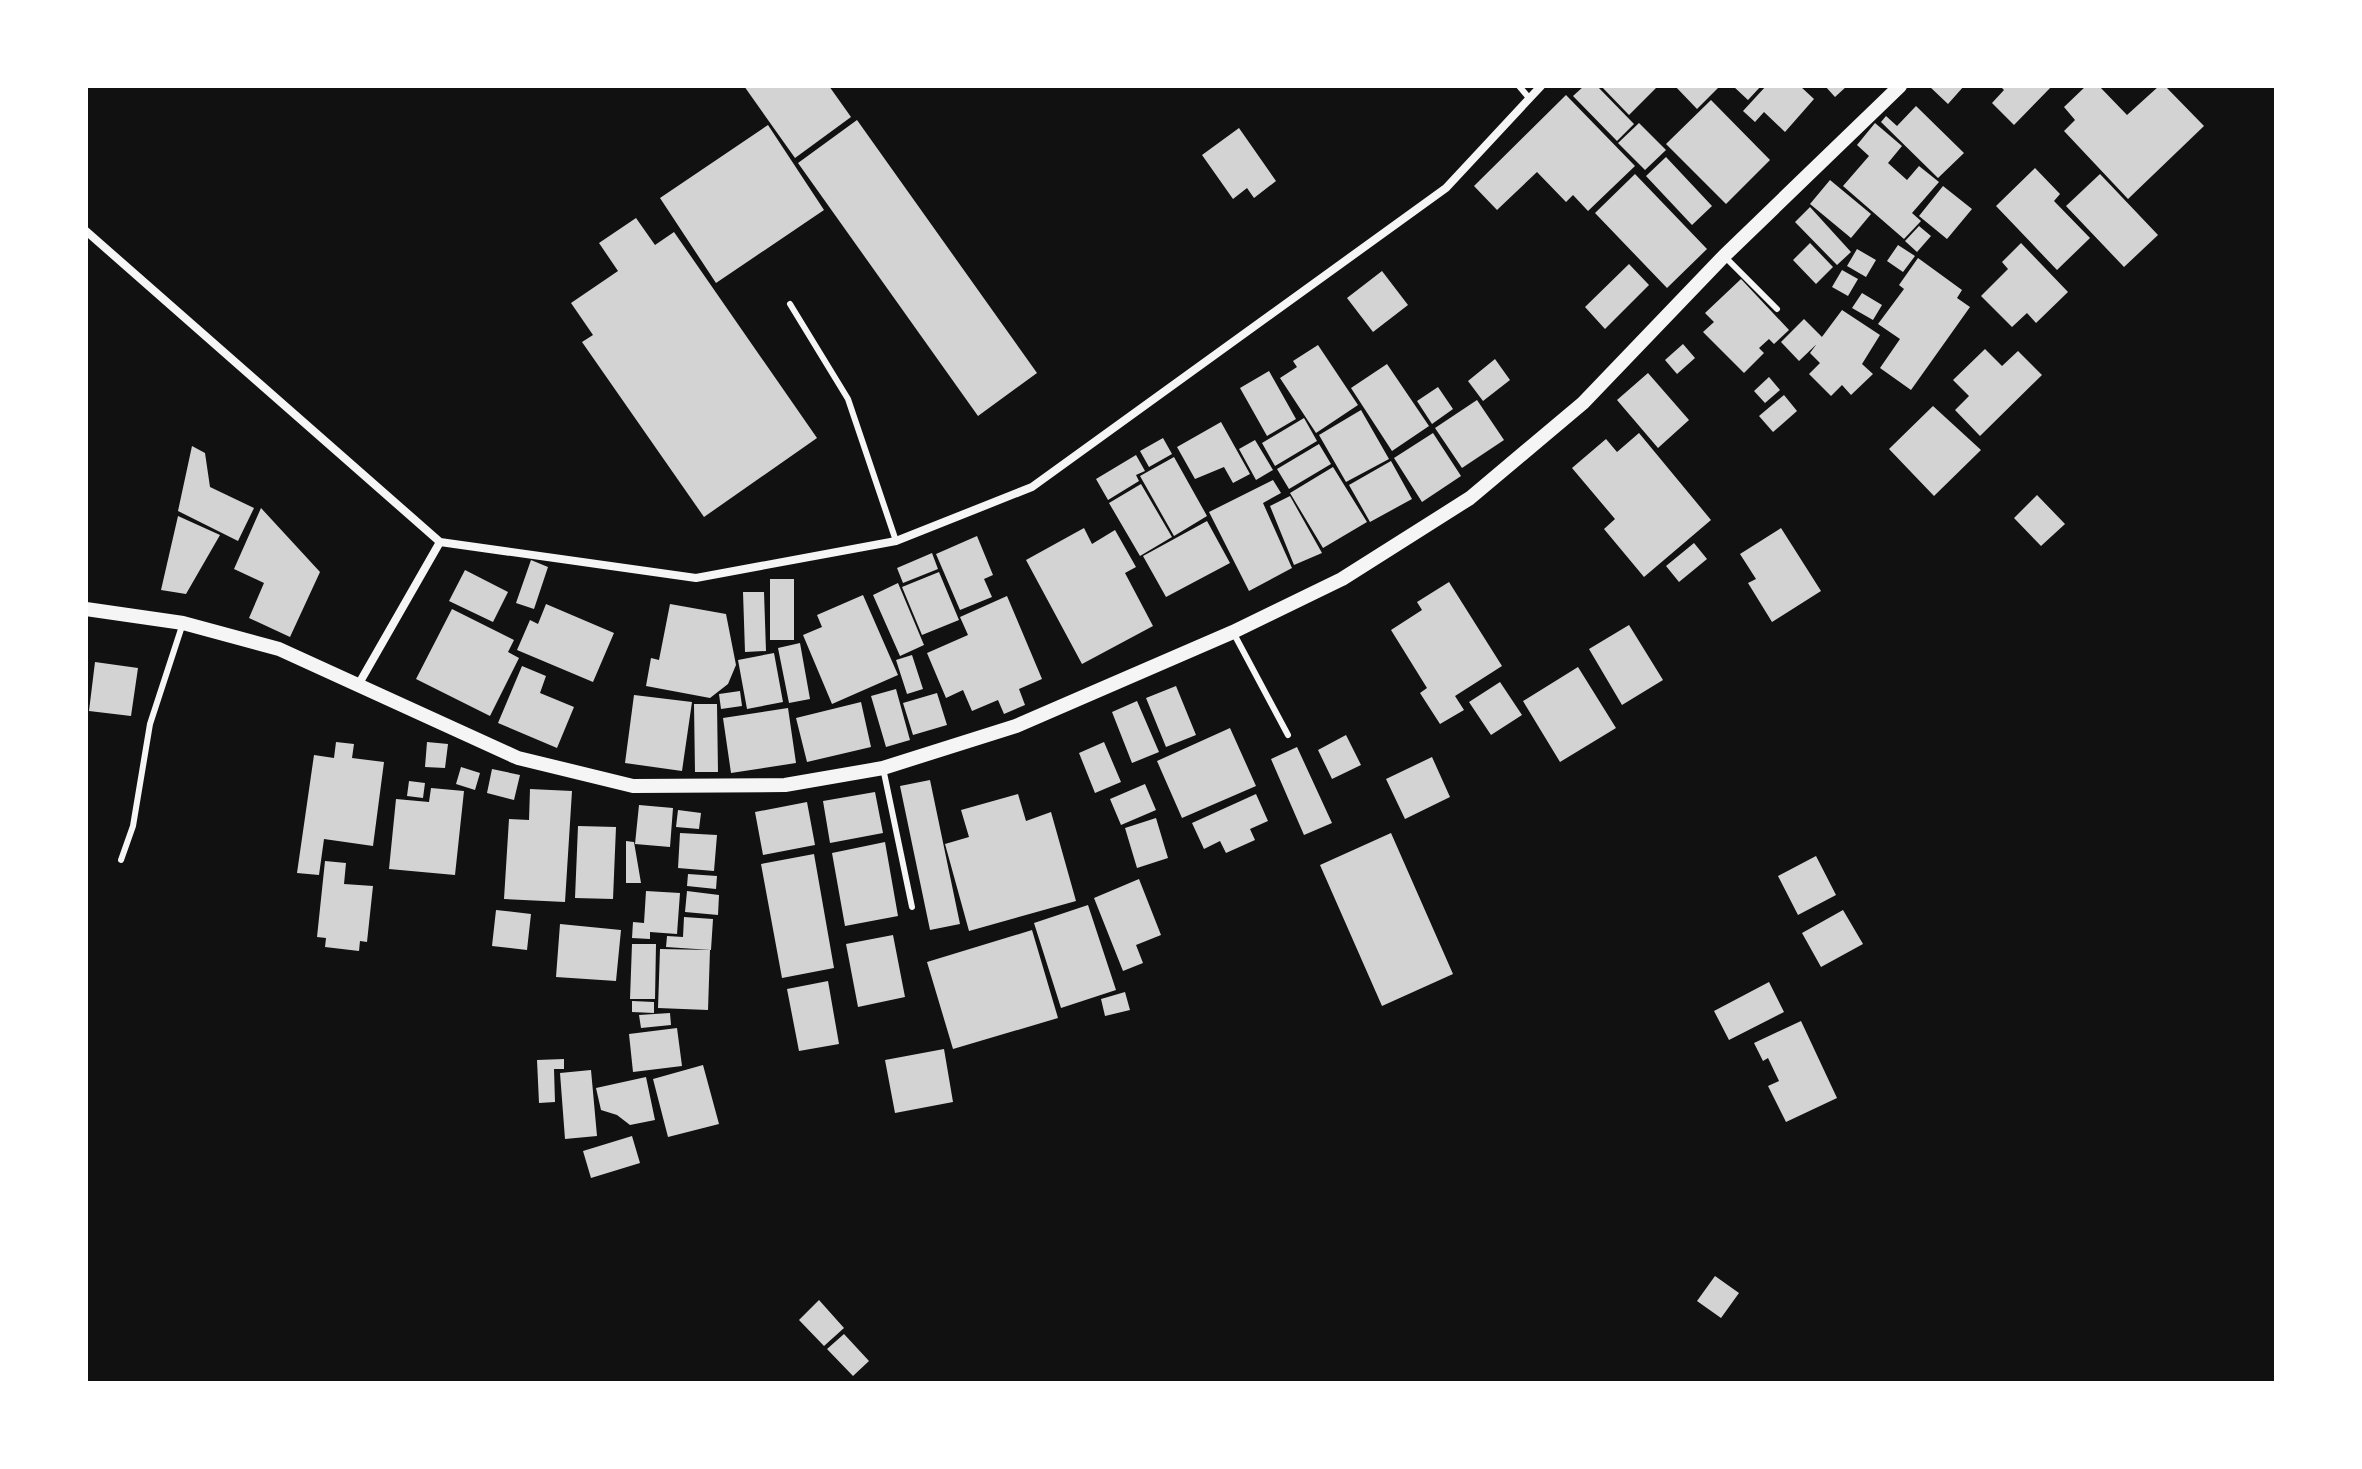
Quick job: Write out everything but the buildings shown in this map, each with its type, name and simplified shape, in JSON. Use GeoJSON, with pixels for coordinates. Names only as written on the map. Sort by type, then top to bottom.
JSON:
{"type":"FeatureCollection","features":[{"type":"Feature","properties":{"kind":"street"},"geometry":{"type":"LineString","coordinates":[[86,231],[440,542],[696,578],[896,541],[1032,487],[1446,188],[1541,86]]}},
{"type":"Feature","properties":{"kind":"street"},"geometry":{"type":"LineString","coordinates":[[86,609],[183,623],[279,649],[518,758],[633,786],[785,785],[883,768],[1016,726],[1233,632],[1342,579],[1470,498],[1583,403],[1724,256],[1900,86]]}},
{"type":"Feature","properties":{"kind":"street"},"geometry":{"type":"LineString","coordinates":[[357,687],[440,542]]}},
{"type":"Feature","properties":{"kind":"lane"},"geometry":{"type":"LineString","coordinates":[[1519,86],[1529,98]]}},
{"type":"Feature","properties":{"kind":"lane"},"geometry":{"type":"LineString","coordinates":[[1724,256],[1777,309]]}},
{"type":"Feature","properties":{"kind":"lane"},"geometry":{"type":"LineString","coordinates":[[790,304],[848,399],[896,541]]}},
{"type":"Feature","properties":{"kind":"lane"},"geometry":{"type":"LineString","coordinates":[[121,860],[133,826],[150,724],[183,623]]}},
{"type":"Feature","properties":{"kind":"lane"},"geometry":{"type":"LineString","coordinates":[[1233,632],[1288,735]]}},
{"type":"Feature","properties":{"kind":"lane"},"geometry":{"type":"LineString","coordinates":[[883,768],[912,907]]}}]}
